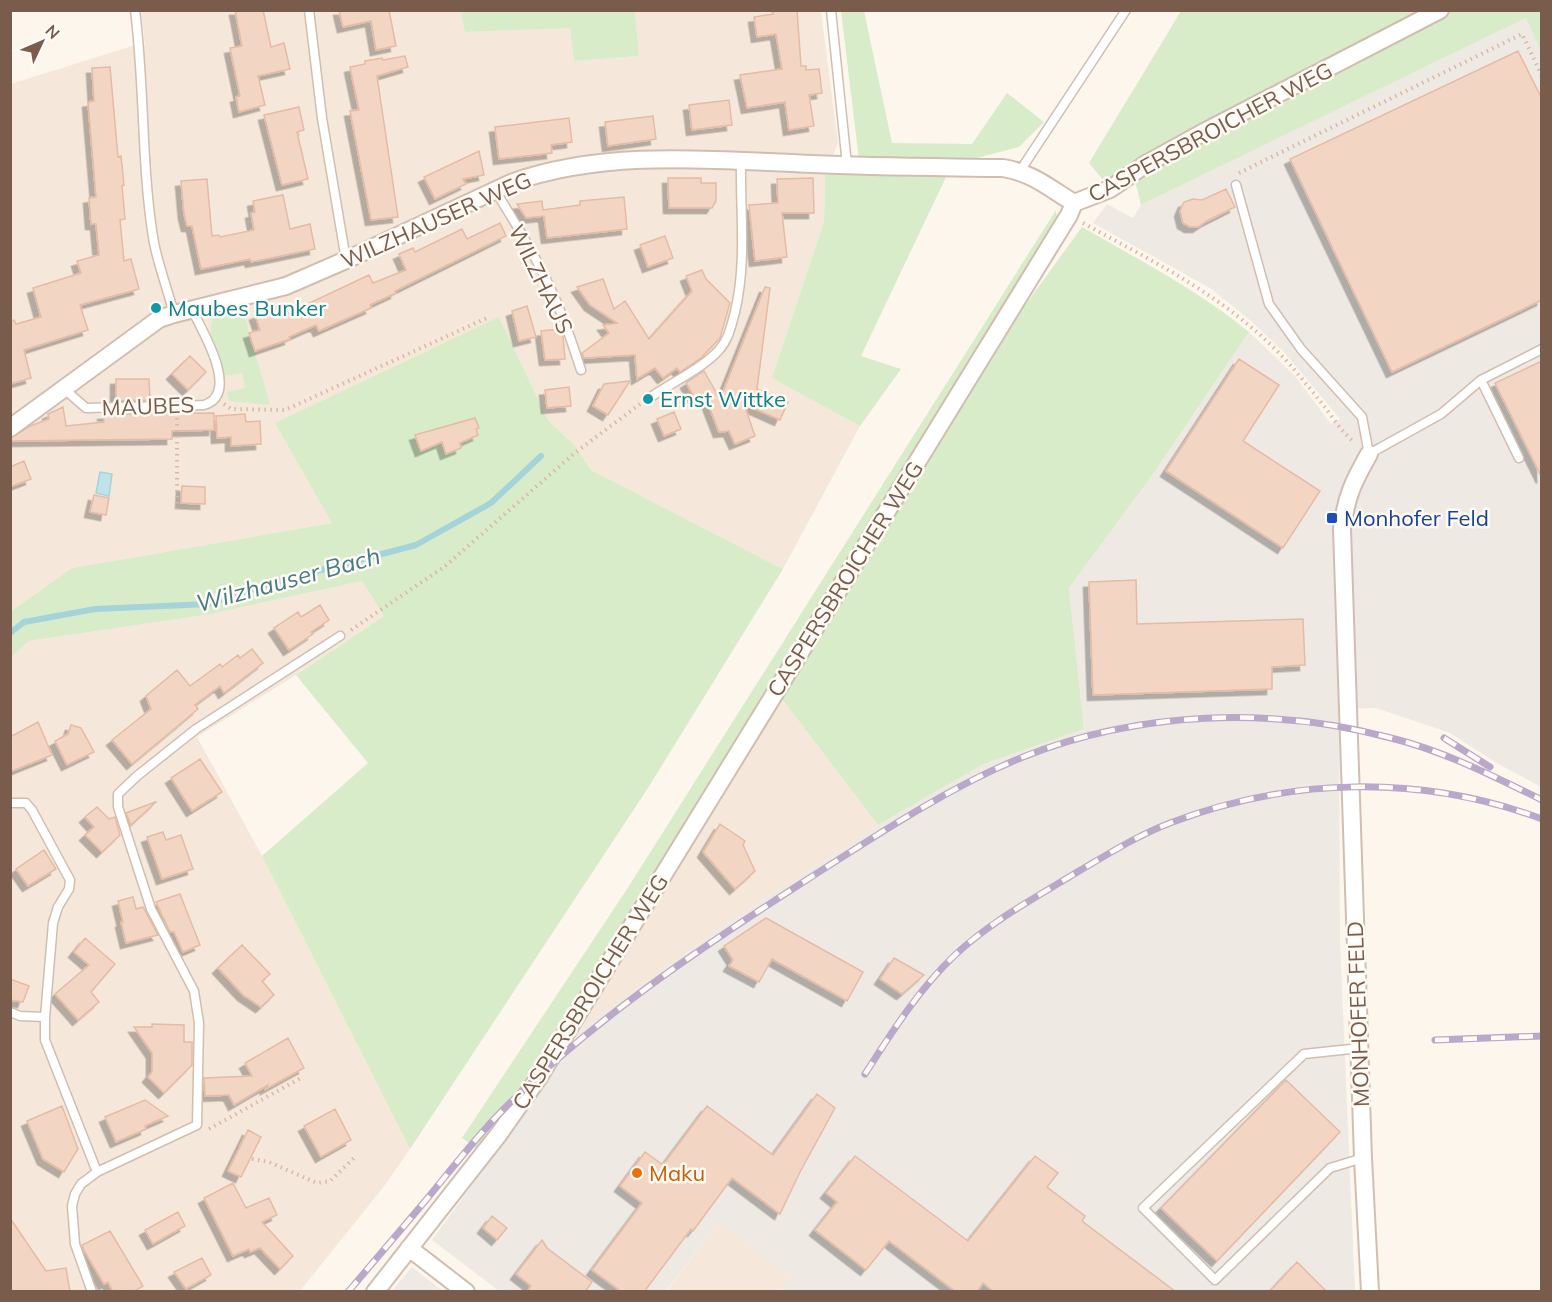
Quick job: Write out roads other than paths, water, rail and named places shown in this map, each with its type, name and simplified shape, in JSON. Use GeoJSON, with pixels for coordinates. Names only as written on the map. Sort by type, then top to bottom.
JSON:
{"type":"FeatureCollection","features":[{"type":"Feature","properties":{"kind":"street","name":"CASPERSBROICHER WEG"},"geometry":{"type":"LineString","coordinates":[[375,1292],[500,1134],[539,1077],[1072,209],[1110,189],[1146,164],[1204,132],[1440,10]]}},
{"type":"Feature","properties":{"kind":"street","name":"WILZHAUSER WEG"},"geometry":{"type":"LineString","coordinates":[[10,428],[159,320],[174,314],[286,286],[534,174],[571,167],[664,159],[1003,168],[1034,176],[1072,209]]}},
{"type":"Feature","properties":{"kind":"street","name":"MONHOFER FELD"},"geometry":{"type":"LineString","coordinates":[[1369,454],[1351,486],[1344,508],[1342,529],[1363,1158],[1370,1292]]}},
{"type":"Feature","properties":{"kind":"street"},"geometry":{"type":"LineString","coordinates":[[409,1248],[466,1292]]}},
{"type":"Feature","properties":{"kind":"lane"},"geometry":{"type":"LineString","coordinates":[[135,10],[154,244],[174,314]]}},
{"type":"Feature","properties":{"kind":"lane"},"geometry":{"type":"LineString","coordinates":[[309,10],[322,118],[346,260]]}},
{"type":"Feature","properties":{"kind":"lane"},"geometry":{"type":"LineString","coordinates":[[831,10],[847,165]]}},
{"type":"Feature","properties":{"kind":"lane"},"geometry":{"type":"LineString","coordinates":[[1020,171],[1126,10]]}},
{"type":"Feature","properties":{"kind":"lane"},"geometry":{"type":"LineString","coordinates":[[651,397],[718,351],[730,332],[738,298],[743,257],[741,161]]}},
{"type":"Feature","properties":{"kind":"lane"},"geometry":{"type":"LineString","coordinates":[[1236,185],[1269,304],[1301,350],[1362,417],[1369,454],[1441,414],[1481,380],[1542,350]]}},
{"type":"Feature","properties":{"kind":"lane","name":"WILZHAUS"},"geometry":{"type":"LineString","coordinates":[[495,190],[524,237],[551,290],[565,322],[581,370]]}},
{"type":"Feature","properties":{"kind":"lane","name":"MAUBES"},"geometry":{"type":"LineString","coordinates":[[63,388],[86,408],[211,403],[216,398],[220,382],[214,357],[192,310]]}},
{"type":"Feature","properties":{"kind":"lane"},"geometry":{"type":"LineString","coordinates":[[1481,380],[1519,458]]}},
{"type":"Feature","properties":{"kind":"lane"},"geometry":{"type":"LineString","coordinates":[[92,1292],[75,1244],[72,1206],[81,1184],[97,1172],[197,1125],[199,1023],[194,991],[151,909],[118,807],[118,794],[197,728],[340,636]]}},
{"type":"Feature","properties":{"kind":"lane"},"geometry":{"type":"LineString","coordinates":[[10,803],[26,802],[70,880],[69,889],[58,907],[53,923],[45,1040],[97,1172]]}},
{"type":"Feature","properties":{"kind":"lane"},"geometry":{"type":"LineString","coordinates":[[10,1012],[20,1017],[45,1017]]}},
{"type":"Feature","properties":{"kind":"lane"},"geometry":{"type":"LineString","coordinates":[[1360,1048],[1304,1054],[1143,1208],[1215,1280],[1330,1168],[1363,1158]]}},
{"type":"Feature","properties":{"kind":"water"},"geometry":{"type":"Polygon","coordinates":[[[100,472],[112,474],[109,496],[96,493],[100,472]]]}},
{"type":"Feature","properties":{"kind":"waterway","name":"Wilzhauser Bach"},"geometry":{"type":"LineString","coordinates":[[10,633],[24,622],[95,609],[209,604],[268,584],[416,545],[491,503],[541,456]]}},
{"type":"Feature","properties":{"kind":"railway"},"geometry":{"type":"LineString","coordinates":[[348,1292],[499,1114],[534,1080],[608,1017],[727,932],[886,829],[967,783],[1023,757],[1113,730],[1159,722],[1206,718],[1299,721],[1345,728],[1411,743],[1468,765],[1542,800]]}},
{"type":"Feature","properties":{"kind":"railway"},"geometry":{"type":"LineString","coordinates":[[1444,738],[1490,767]]}},
{"type":"Feature","properties":{"kind":"railway"},"geometry":{"type":"LineString","coordinates":[[865,1074],[917,997],[968,943],[1012,912],[1074,874],[1133,840],[1170,823],[1215,808],[1262,797],[1309,790],[1356,787],[1403,788],[1450,794],[1496,804],[1542,819]]}},
{"type":"Feature","properties":{"kind":"railway"},"geometry":{"type":"LineString","coordinates":[[1435,1040],[1542,1036]]}},
{"type":"Feature","properties":{"kind":"place","name":"Maubes Bunker"},"geometry":{"type":"Point","coordinates":[156,308]}},
{"type":"Feature","properties":{"kind":"place","name":"Ernst Wittke"},"geometry":{"type":"Point","coordinates":[648,399]}},
{"type":"Feature","properties":{"kind":"place","name":"Monhofer Feld"},"geometry":{"type":"Point","coordinates":[1332,518]}},
{"type":"Feature","properties":{"kind":"place","name":"Maku"},"geometry":{"type":"Point","coordinates":[637,1173]}}]}
